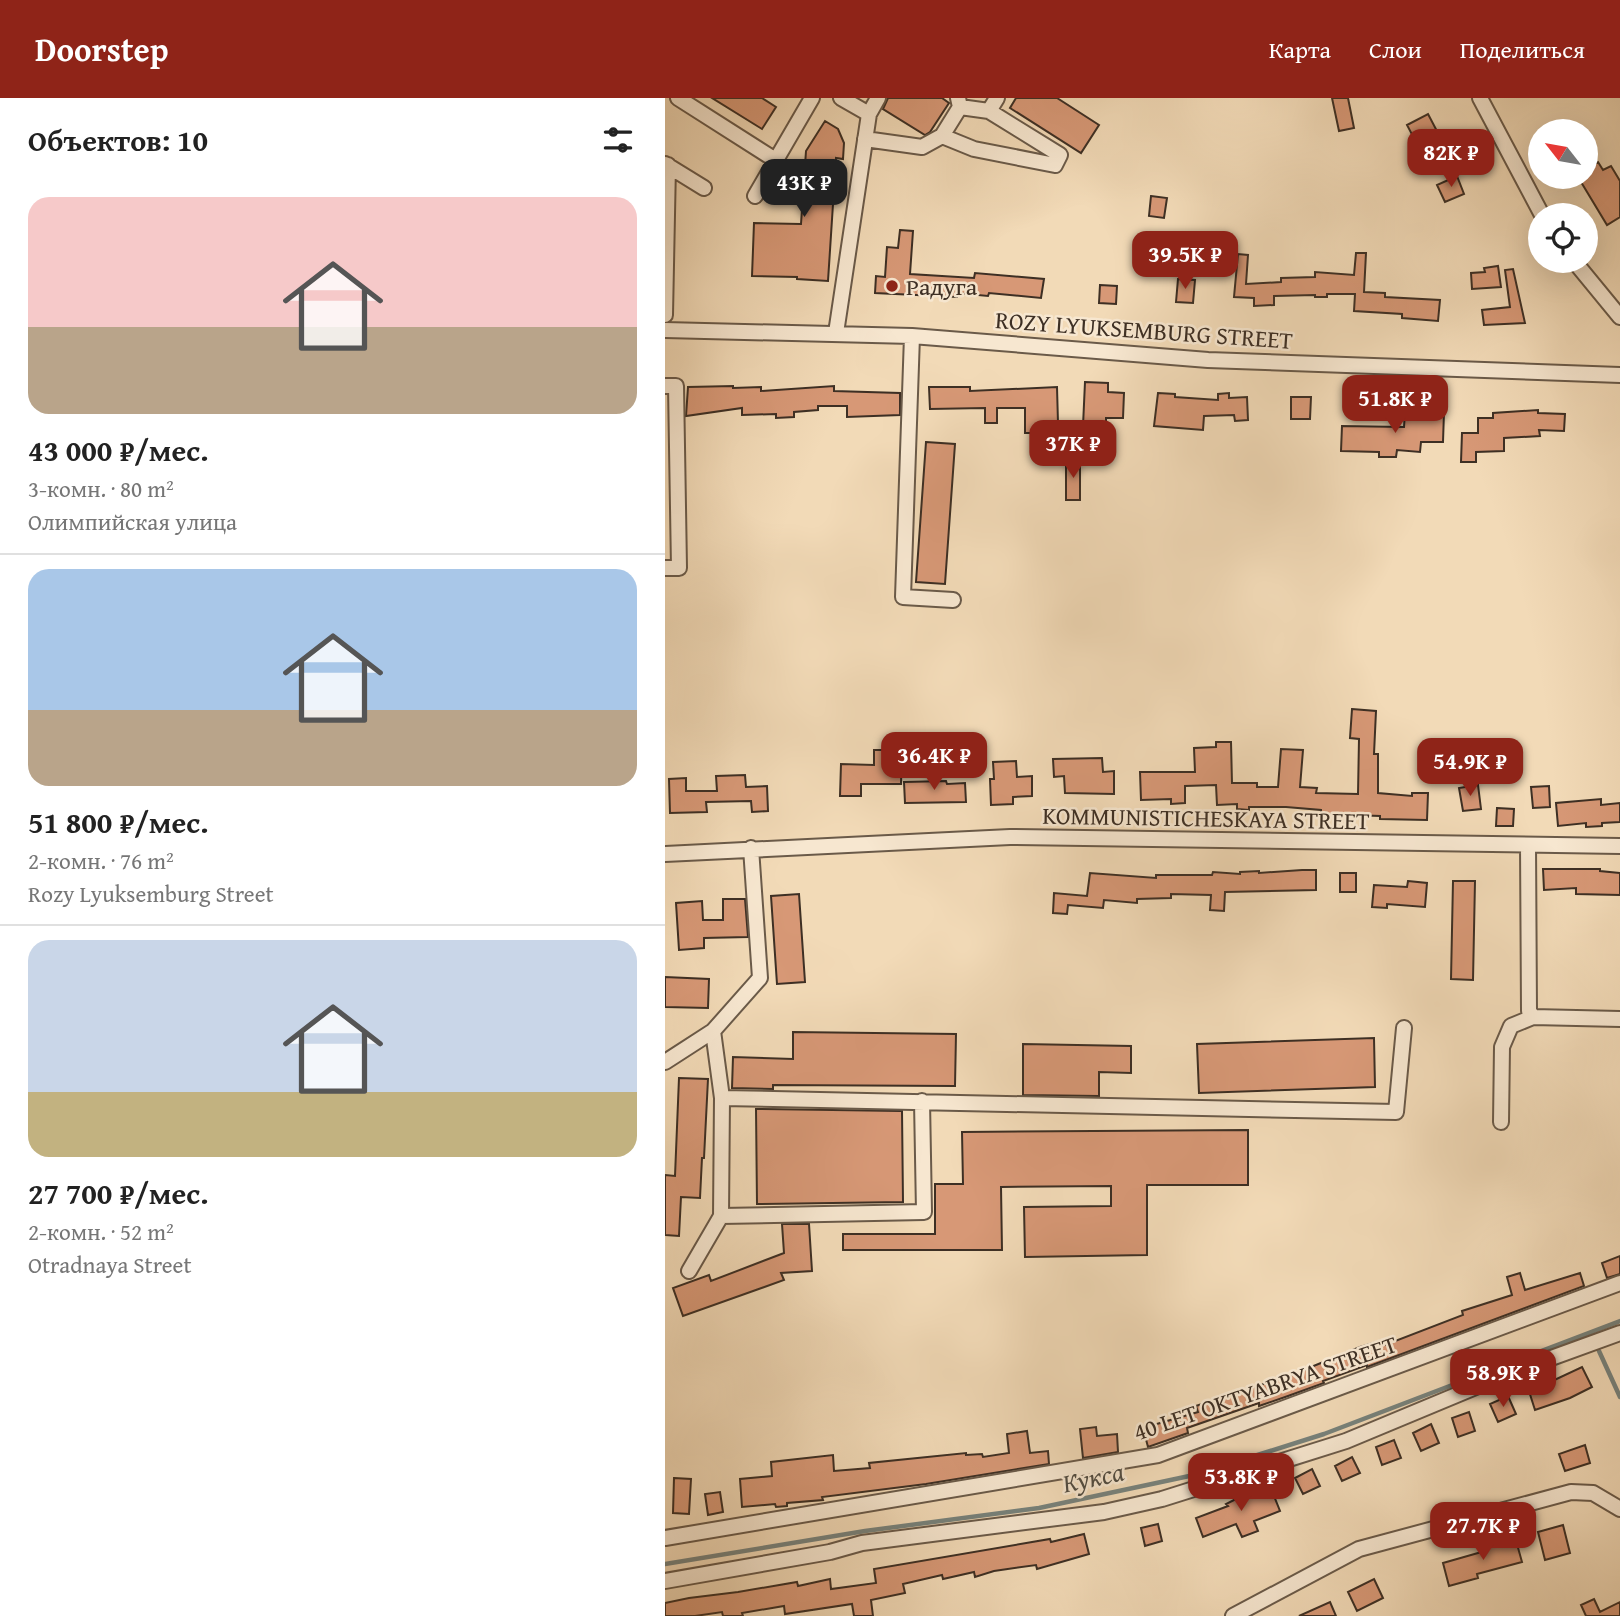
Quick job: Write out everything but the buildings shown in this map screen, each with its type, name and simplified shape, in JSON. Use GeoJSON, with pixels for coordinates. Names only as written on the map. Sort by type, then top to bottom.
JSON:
{"type":"FeatureCollection","features":[{"type":"Feature","properties":{"kind":"street"},"geometry":{"type":"LineString","coordinates":[[678,98],[777,161]]}},
{"type":"Feature","properties":{"kind":"street"},"geometry":{"type":"LineString","coordinates":[[755,196],[812,98]]}},
{"type":"Feature","properties":{"kind":"street"},"geometry":{"type":"LineString","coordinates":[[841,98],[869,114]]}},
{"type":"Feature","properties":{"kind":"street"},"geometry":{"type":"LineString","coordinates":[[836,334],[869,114],[878,98]]}},
{"type":"Feature","properties":{"kind":"street"},"geometry":{"type":"LineString","coordinates":[[989,111],[997,98]]}},
{"type":"Feature","properties":{"kind":"street"},"geometry":{"type":"LineString","coordinates":[[1480,98],[1536,203]]}},
{"type":"Feature","properties":{"kind":"street"},"geometry":{"type":"LineString","coordinates":[[865,139],[922,148],[942,135],[959,102],[989,111],[1060,155],[1055,164],[974,149],[942,135]]}},
{"type":"Feature","properties":{"kind":"street"},"geometry":{"type":"LineString","coordinates":[[666,164],[704,188]]}},
{"type":"Feature","properties":{"kind":"street"},"geometry":{"type":"LineString","coordinates":[[665,315],[666,164]]}},
{"type":"Feature","properties":{"kind":"street"},"geometry":{"type":"LineString","coordinates":[[1584,273],[1620,317]]}},
{"type":"Feature","properties":{"kind":"street","name":"ROZY LYUKSEMBURG STREET"},"geometry":{"type":"LineString","coordinates":[[665,330],[912,336],[1208,360],[1620,375]]}},
{"type":"Feature","properties":{"kind":"street"},"geometry":{"type":"LineString","coordinates":[[912,336],[903,597],[953,600]]}},
{"type":"Feature","properties":{"kind":"street"},"geometry":{"type":"LineString","coordinates":[[665,386],[676,386],[679,568],[665,568]]}},
{"type":"Feature","properties":{"kind":"street","name":"KOMMUNISTICHESKAYA STREET"},"geometry":{"type":"LineString","coordinates":[[665,854],[1010,838],[1620,846]]}},
{"type":"Feature","properties":{"kind":"street"},"geometry":{"type":"LineString","coordinates":[[1528,845],[1529,1011],[1532,1017]]}},
{"type":"Feature","properties":{"kind":"street"},"geometry":{"type":"LineString","coordinates":[[665,1062],[713,1031],[760,978],[751,848]]}},
{"type":"Feature","properties":{"kind":"street"},"geometry":{"type":"LineString","coordinates":[[1501,1122],[1502,1047],[1511,1026],[1532,1017],[1620,1019]]}},
{"type":"Feature","properties":{"kind":"street"},"geometry":{"type":"LineString","coordinates":[[722,1098],[1396,1112],[1404,1028]]}},
{"type":"Feature","properties":{"kind":"street"},"geometry":{"type":"LineString","coordinates":[[689,1271],[721,1216],[722,1098],[713,1031]]}},
{"type":"Feature","properties":{"kind":"street"},"geometry":{"type":"LineString","coordinates":[[721,1216],[924,1212],[922,1101]]}},
{"type":"Feature","properties":{"kind":"street","name":"40 LET OKTYABRYA STREET"},"geometry":{"type":"LineString","coordinates":[[665,1538],[1158,1455],[1620,1283]]}},
{"type":"Feature","properties":{"kind":"street"},"geometry":{"type":"LineString","coordinates":[[665,1581],[830,1552],[862,1543],[1104,1512],[1162,1499],[1346,1441],[1507,1374],[1620,1333]]}},
{"type":"Feature","properties":{"kind":"street"},"geometry":{"type":"LineString","coordinates":[[1233,1616],[1359,1549],[1571,1493],[1593,1493],[1620,1509]]}},
{"type":"Feature","properties":{"kind":"waterway","name":"Кукса"},"geometry":{"type":"LineString","coordinates":[[665,1564],[865,1531],[1039,1508],[1194,1475],[1324,1434],[1620,1321]]}},
{"type":"Feature","properties":{"kind":"waterway","name":"Кукса"},"geometry":{"type":"LineString","coordinates":[[1599,1351],[1620,1397]]}},
{"type":"Feature","properties":{"kind":"place","name":"Радуга"},"geometry":{"type":"Point","coordinates":[892,286]}}]}
